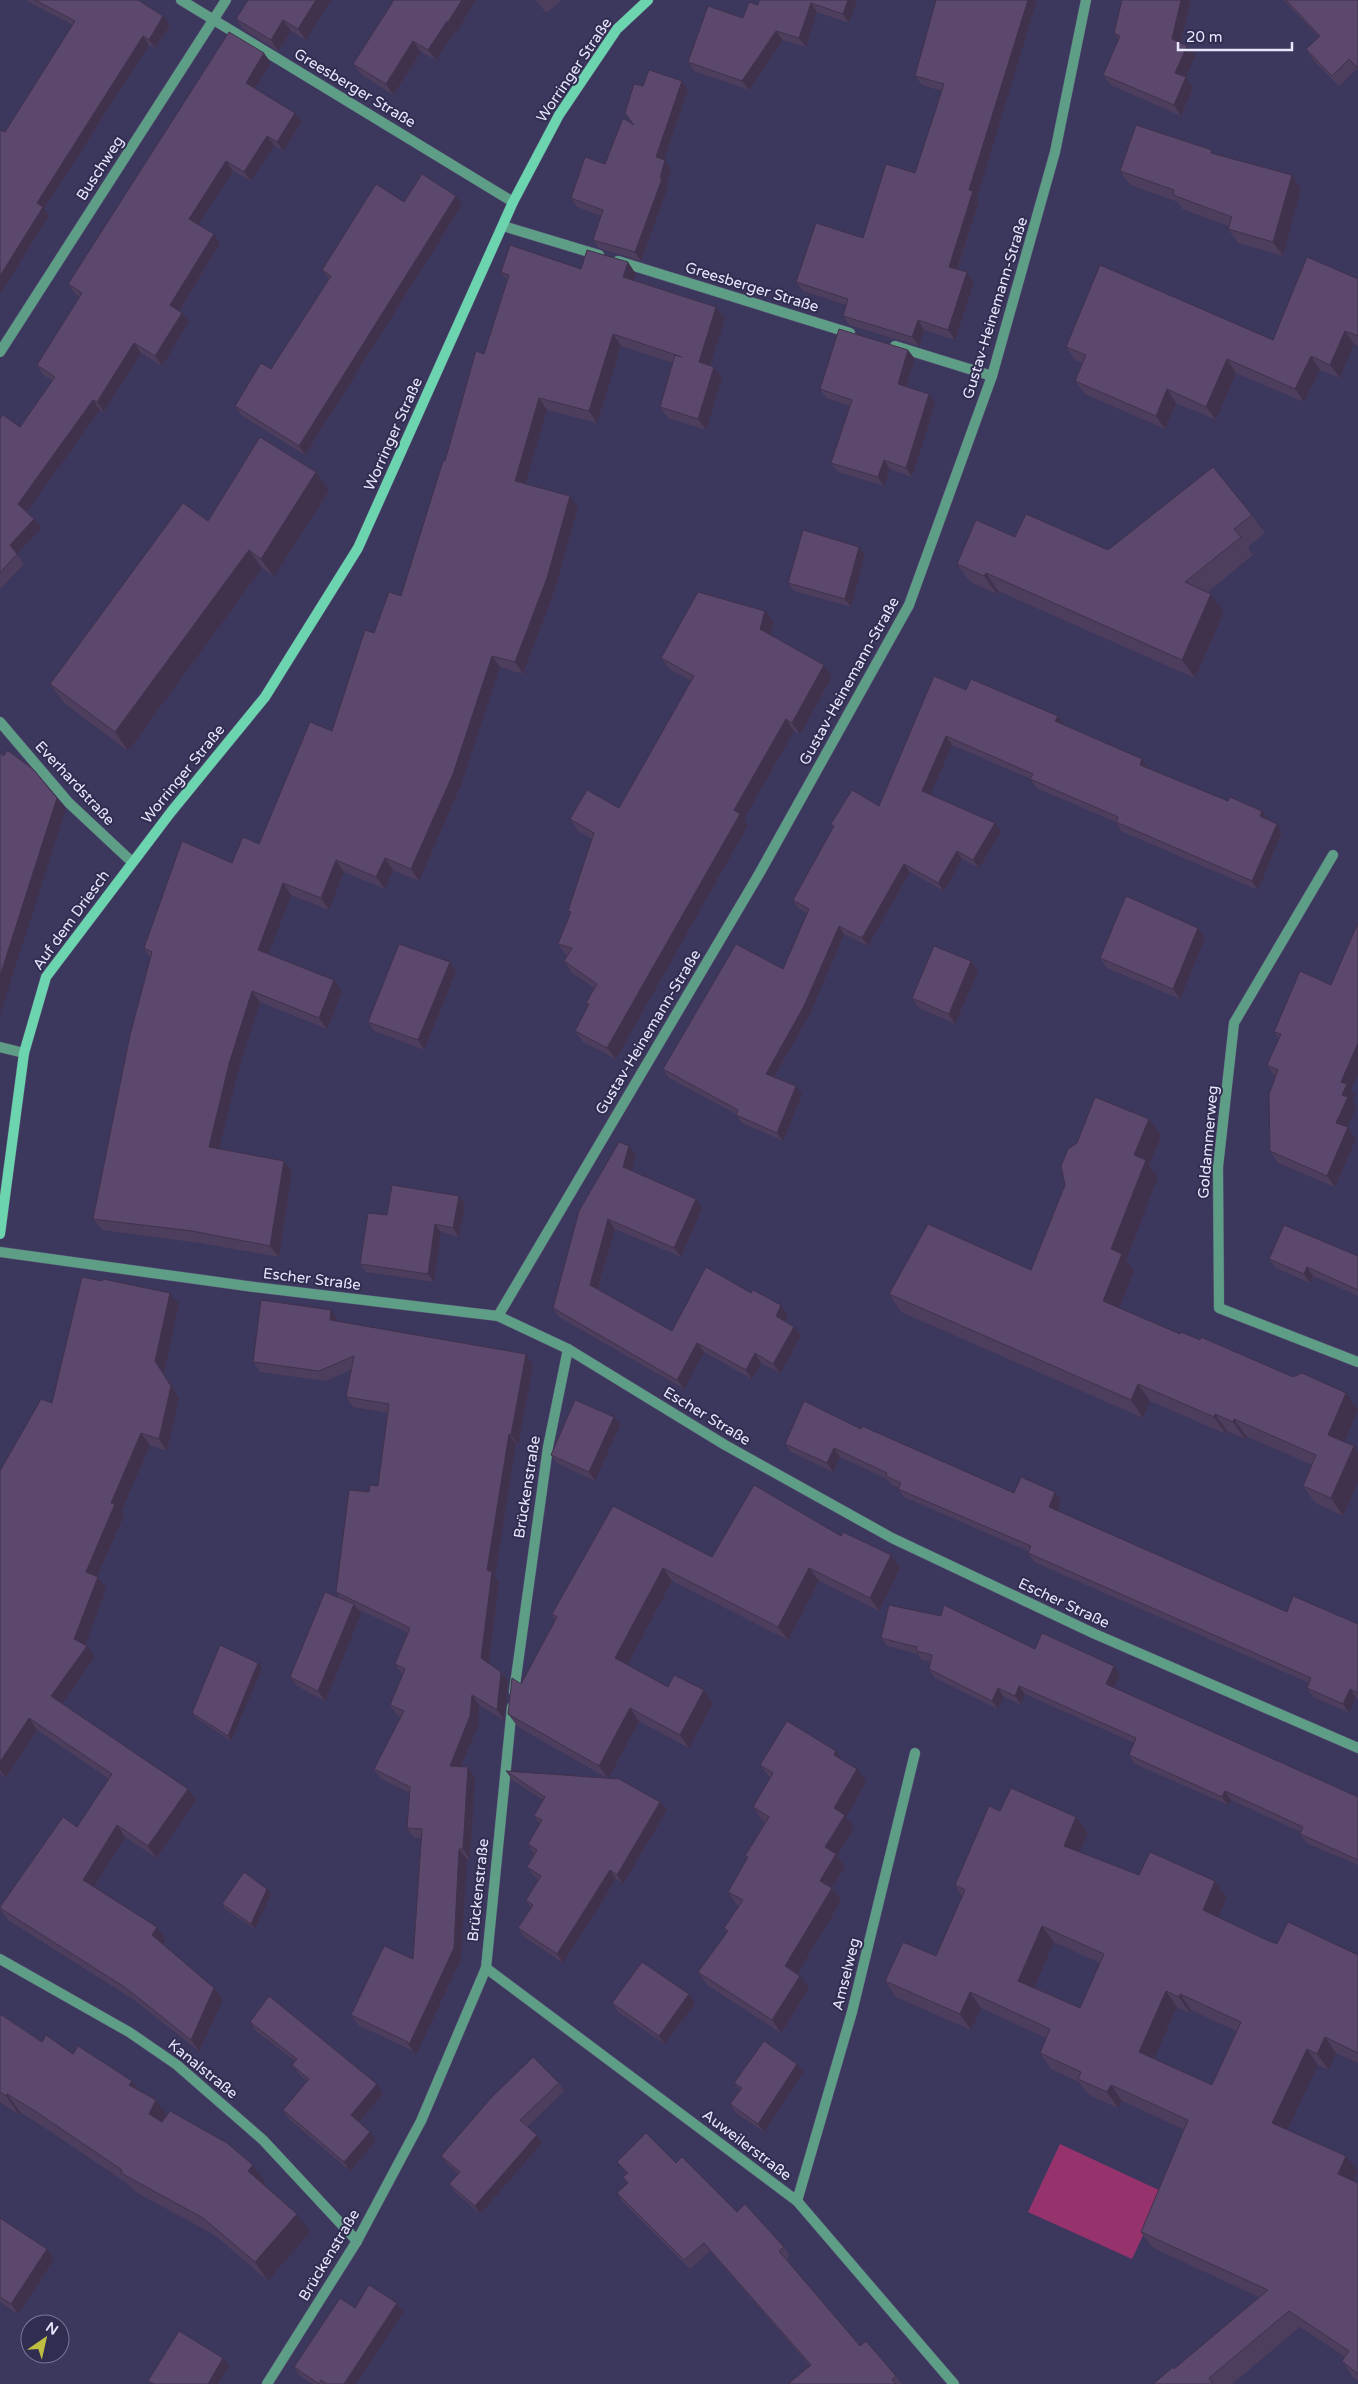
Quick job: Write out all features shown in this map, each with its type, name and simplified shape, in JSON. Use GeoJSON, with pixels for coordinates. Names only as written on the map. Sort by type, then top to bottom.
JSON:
{"type":"FeatureCollection","features":[{"type":"Feature","properties":{"kind":"main road","name":"Worringer Straße"},"geometry":{"type":"LineString","coordinates":[[132,862],[265,697],[358,548],[513,202],[564,107],[617,29],[648,0]]}},
{"type":"Feature","properties":{"kind":"main road","name":"Auf dem Driesch"},"geometry":{"type":"LineString","coordinates":[[0,1234],[24,1053],[46,977],[132,862]]}},
{"type":"Feature","properties":{"kind":"street","name":"Greesberger Straße"},"geometry":{"type":"LineString","coordinates":[[181,0],[513,202]]}},
{"type":"Feature","properties":{"kind":"street","name":"Buschweg"},"geometry":{"type":"LineString","coordinates":[[0,352],[226,0]]}},
{"type":"Feature","properties":{"kind":"street","name":"Gustav-Heinemann-Straße"},"geometry":{"type":"LineString","coordinates":[[498,1316],[759,874],[909,605],[992,376],[1055,152],[1086,0]]}},
{"type":"Feature","properties":{"kind":"street","name":"Greesberger Straße"},"geometry":{"type":"LineString","coordinates":[[503,226],[860,336]]}},
{"type":"Feature","properties":{"kind":"street"},"geometry":{"type":"LineString","coordinates":[[888,344],[992,376]]}},
{"type":"Feature","properties":{"kind":"street","name":"Everhardstraße"},"geometry":{"type":"LineString","coordinates":[[0,722],[69,803],[132,862]]}},
{"type":"Feature","properties":{"kind":"street","name":"Goldammerweg"},"geometry":{"type":"LineString","coordinates":[[1332,855],[1234,1023],[1218,1166],[1218,1308],[1358,1362]]}},
{"type":"Feature","properties":{"kind":"street"},"geometry":{"type":"LineString","coordinates":[[0,1047],[24,1053]]}},
{"type":"Feature","properties":{"kind":"street","name":"Escher Straße"},"geometry":{"type":"LineString","coordinates":[[0,1252],[254,1287],[498,1316],[568,1349],[725,1445],[892,1538],[1095,1634],[1358,1748]]}},
{"type":"Feature","properties":{"kind":"street","name":"Brückenstraße"},"geometry":{"type":"LineString","coordinates":[[267,2384],[357,2241],[421,2121],[486,1968],[518,1654],[548,1447],[568,1349]]}},
{"type":"Feature","properties":{"kind":"street","name":"Amselweg"},"geometry":{"type":"LineString","coordinates":[[797,2201],[852,2012],[916,1753]]}},
{"type":"Feature","properties":{"kind":"street","name":"Kanalstraße"},"geometry":{"type":"LineString","coordinates":[[0,1958],[129,2032],[177,2065],[263,2140],[357,2241]]}},
{"type":"Feature","properties":{"kind":"street","name":"Auweilerstraße"},"geometry":{"type":"LineString","coordinates":[[486,1968],[797,2201],[954,2384]]}},
{"type":"Feature","properties":{"kind":"shaded area"},"geometry":{"type":"Polygon","coordinates":[[[1060,2144],[1163,2192],[1132,2259],[1028,2212],[1060,2144]]]}},
{"type":"Feature","properties":{"kind":"building"},"geometry":{"type":"Polygon","coordinates":[[[35,0],[138,0],[163,16],[149,40],[143,36],[37,203],[43,207],[0,276],[0,130],[5,132],[75,21],[35,0]]]}},
{"type":"Feature","properties":{"kind":"building"},"geometry":{"type":"Polygon","coordinates":[[[248,0],[316,0],[298,29],[283,20],[271,40],[236,19],[248,0]]]}},
{"type":"Feature","properties":{"kind":"building"},"geometry":{"type":"Polygon","coordinates":[[[394,0],[462,0],[428,50],[413,41],[386,84],[353,64],[394,0]]]}},
{"type":"Feature","properties":{"kind":"building"},"geometry":{"type":"Polygon","coordinates":[[[759,0],[848,0],[843,14],[811,3],[799,38],[776,31],[742,81],[688,62],[708,6],[743,18],[749,2],[758,5],[759,0]]]}},
{"type":"Feature","properties":{"kind":"building"},"geometry":{"type":"Polygon","coordinates":[[[936,0],[1028,0],[969,190],[973,191],[949,267],[967,272],[948,330],[918,320],[912,337],[843,316],[848,299],[796,282],[816,223],[863,238],[886,164],[915,173],[944,84],[915,76],[936,0]]]}},
{"type":"Feature","properties":{"kind":"building"},"geometry":{"type":"Polygon","coordinates":[[[1122,0],[1181,0],[1172,39],[1187,46],[1175,73],[1186,77],[1174,105],[1103,75],[1120,36],[1114,33],[1122,0]]]}},
{"type":"Feature","properties":{"kind":"building"},"geometry":{"type":"Polygon","coordinates":[[[1286,0],[1358,0],[1358,68],[1349,59],[1332,76],[1306,49],[1320,36],[1286,0]]]}},
{"type":"Feature","properties":{"kind":"building"},"geometry":{"type":"Polygon","coordinates":[[[229,32],[264,53],[246,83],[295,113],[277,142],[267,136],[244,172],[226,161],[189,219],[214,234],[170,305],[182,313],[155,356],[134,343],[97,402],[93,400],[18,504],[34,519],[10,545],[17,554],[0,573],[0,419],[3,415],[20,427],[55,377],[37,365],[82,293],[68,284],[229,32]]]}},
{"type":"Feature","properties":{"kind":"building"},"geometry":{"type":"Polygon","coordinates":[[[649,70],[682,81],[656,157],[665,160],[660,178],[662,179],[635,252],[593,240],[603,210],[571,198],[585,157],[605,164],[623,118],[634,125],[625,113],[634,84],[643,86],[649,70]]]}},
{"type":"Feature","properties":{"kind":"building"},"geometry":{"type":"Polygon","coordinates":[[[1136,125],[1212,150],[1211,153],[1292,175],[1273,242],[1228,229],[1232,217],[1173,195],[1174,190],[1120,171],[1136,125]]]}},
{"type":"Feature","properties":{"kind":"building"},"geometry":{"type":"Polygon","coordinates":[[[422,174],[456,196],[299,446],[235,406],[261,363],[271,369],[331,276],[322,270],[376,184],[404,202],[422,174]]]}},
{"type":"Feature","properties":{"kind":"building"},"geometry":{"type":"Polygon","coordinates":[[[510,245],[581,269],[587,250],[628,262],[623,277],[716,307],[699,362],[714,367],[698,419],[660,407],[675,355],[682,357],[613,334],[589,411],[539,398],[515,481],[570,496],[547,578],[515,662],[492,656],[453,774],[411,869],[385,858],[376,877],[336,860],[321,898],[283,883],[258,950],[334,980],[319,1018],[252,991],[229,1064],[209,1147],[284,1161],[270,1246],[192,1231],[93,1219],[130,1035],[152,952],[144,948],[182,841],[232,863],[243,837],[259,844],[310,722],[332,731],[365,630],[374,633],[389,592],[401,596],[443,461],[445,461],[476,351],[484,354],[509,275],[501,272],[510,245]]]}},
{"type":"Feature","properties":{"kind":"building"},"geometry":{"type":"Polygon","coordinates":[[[1307,257],[1358,279],[1358,336],[1345,331],[1330,365],[1311,356],[1295,389],[1227,359],[1206,407],[1167,389],[1156,416],[1075,381],[1086,355],[1066,347],[1100,265],[1273,340],[1307,257]]]}},
{"type":"Feature","properties":{"kind":"building"},"geometry":{"type":"Polygon","coordinates":[[[839,329],[908,350],[898,384],[929,394],[906,468],[884,460],[878,477],[831,463],[852,400],[820,389],[839,329]]]}},
{"type":"Feature","properties":{"kind":"building"},"geometry":{"type":"Polygon","coordinates":[[[260,437],[316,472],[261,559],[249,550],[115,732],[50,684],[183,503],[208,521],[260,437]]]}},
{"type":"Feature","properties":{"kind":"building"},"geometry":{"type":"Polygon","coordinates":[[[1213,467],[1252,515],[1234,529],[1241,537],[1185,582],[1211,594],[1182,660],[986,573],[984,576],[957,564],[976,520],[1015,537],[1026,514],[1108,550],[1213,467]]]}},
{"type":"Feature","properties":{"kind":"building"},"geometry":{"type":"Polygon","coordinates":[[[803,530],[859,547],[845,599],[788,583],[803,530]]]}},
{"type":"Feature","properties":{"kind":"building"},"geometry":{"type":"Polygon","coordinates":[[[698,592],[765,611],[760,629],[824,665],[792,723],[786,719],[734,810],[740,814],[607,1048],[575,1031],[589,1004],[586,1003],[597,984],[564,961],[572,948],[558,944],[571,912],[568,911],[594,833],[570,819],[587,790],[619,808],[694,676],[661,658],[698,592]]]}},
{"type":"Feature","properties":{"kind":"building"},"geometry":{"type":"Polygon","coordinates":[[[934,676],[966,690],[971,679],[1058,716],[1055,721],[1142,759],[1140,765],[1228,801],[1230,797],[1262,811],[1260,816],[1277,824],[1252,881],[1116,822],[1118,817],[1030,779],[1033,774],[946,736],[922,791],[995,823],[973,860],[957,851],[938,883],[904,864],[862,938],[839,926],[804,1006],[766,1074],[796,1086],[777,1133],[736,1115],[738,1110],[663,1069],[736,944],[783,969],[809,909],[793,900],[834,826],[831,824],[852,790],[879,806],[934,676]]]}},
{"type":"Feature","properties":{"kind":"building"},"geometry":{"type":"Polygon","coordinates":[[[7,750],[34,770],[57,798],[0,976],[0,753],[4,756],[7,750]]]}},
{"type":"Feature","properties":{"kind":"building"},"geometry":{"type":"Polygon","coordinates":[[[1126,896],[1198,928],[1173,989],[1100,958],[1126,896]]]}},
{"type":"Feature","properties":{"kind":"building"},"geometry":{"type":"Polygon","coordinates":[[[1358,923],[1358,1043],[1341,1082],[1347,1084],[1342,1095],[1348,1097],[1336,1123],[1348,1127],[1327,1176],[1270,1151],[1269,1094],[1278,1070],[1267,1065],[1281,1034],[1274,1032],[1300,971],[1331,985],[1358,923]]]}},
{"type":"Feature","properties":{"kind":"building"},"geometry":{"type":"Polygon","coordinates":[[[399,944],[450,962],[418,1040],[368,1022],[399,944]]]}},
{"type":"Feature","properties":{"kind":"building"},"geometry":{"type":"Polygon","coordinates":[[[934,946],[971,961],[949,1014],[912,998],[934,946]]]}},
{"type":"Feature","properties":{"kind":"building"},"geometry":{"type":"Polygon","coordinates":[[[1095,1097],[1149,1119],[1134,1155],[1146,1160],[1111,1249],[1122,1254],[1103,1301],[1180,1334],[1181,1332],[1200,1340],[1201,1337],[1293,1377],[1302,1373],[1346,1393],[1328,1435],[1354,1446],[1331,1498],[1303,1486],[1316,1455],[1234,1419],[1233,1422],[1215,1414],[1214,1417],[1138,1384],[1131,1400],[889,1294],[928,1224],[1031,1270],[1065,1185],[1061,1166],[1068,1149],[1077,1143],[1095,1097]]]}},
{"type":"Feature","properties":{"kind":"building"},"geometry":{"type":"Polygon","coordinates":[[[619,1142],[629,1146],[623,1167],[696,1199],[674,1248],[608,1219],[590,1285],[672,1331],[706,1267],[751,1293],[753,1290],[781,1305],[776,1316],[794,1327],[773,1364],[755,1353],[746,1370],[697,1343],[677,1380],[553,1308],[579,1211],[619,1142]]]}},
{"type":"Feature","properties":{"kind":"building"},"geometry":{"type":"Polygon","coordinates":[[[392,1185],[459,1196],[453,1228],[435,1224],[428,1274],[360,1264],[368,1213],[387,1215],[392,1185]]]}},
{"type":"Feature","properties":{"kind":"building"},"geometry":{"type":"Polygon","coordinates":[[[1284,1225],[1358,1256],[1358,1290],[1307,1267],[1304,1274],[1269,1259],[1284,1225]]]}},
{"type":"Feature","properties":{"kind":"building"},"geometry":{"type":"Polygon","coordinates":[[[82,1277],[102,1281],[103,1279],[170,1293],[155,1361],[171,1386],[159,1439],[141,1433],[111,1503],[115,1504],[86,1572],[98,1577],[74,1639],[87,1646],[51,1696],[188,1789],[148,1846],[117,1825],[83,1880],[157,1927],[152,1935],[214,1988],[191,2040],[126,1988],[0,1908],[63,1817],[77,1827],[112,1774],[29,1718],[0,1762],[0,1471],[41,1399],[52,1403],[82,1277]]]}},
{"type":"Feature","properties":{"kind":"building"},"geometry":{"type":"Polygon","coordinates":[[[261,1300],[331,1310],[330,1320],[526,1354],[511,1435],[509,1434],[487,1570],[492,1572],[481,1658],[501,1672],[497,1710],[472,1695],[470,1716],[450,1766],[468,1767],[463,1849],[459,1849],[454,1948],[409,2045],[408,2042],[351,2015],[384,1946],[413,1959],[422,1829],[407,1828],[410,1787],[374,1769],[404,1711],[390,1705],[405,1669],[395,1664],[410,1628],[336,1592],[349,1490],[369,1492],[370,1485],[378,1486],[389,1404],[346,1397],[354,1356],[319,1371],[253,1362],[261,1300]]]}},
{"type":"Feature","properties":{"kind":"building"},"geometry":{"type":"Polygon","coordinates":[[[575,1400],[614,1417],[589,1472],[551,1455],[575,1400]]]}},
{"type":"Feature","properties":{"kind":"building"},"geometry":{"type":"Polygon","coordinates":[[[804,1401],[861,1429],[862,1426],[1014,1493],[1021,1477],[1055,1492],[1049,1507],[1287,1612],[1293,1596],[1358,1624],[1358,1693],[1350,1689],[1343,1704],[1307,1688],[1311,1678],[1028,1553],[1031,1546],[898,1489],[901,1483],[886,1476],[887,1473],[834,1448],[827,1463],[785,1444],[804,1401]]]}},
{"type":"Feature","properties":{"kind":"building"},"geometry":{"type":"Polygon","coordinates":[[[754,1485],[841,1536],[843,1532],[891,1555],[870,1598],[809,1568],[778,1627],[663,1568],[615,1658],[668,1687],[674,1675],[704,1690],[680,1735],[630,1708],[599,1766],[508,1714],[512,1678],[521,1684],[557,1617],[552,1614],[613,1506],[712,1557],[754,1485]]]}},
{"type":"Feature","properties":{"kind":"building"},"geometry":{"type":"Polygon","coordinates":[[[325,1592],[354,1604],[318,1691],[290,1677],[325,1592]]]}},
{"type":"Feature","properties":{"kind":"building"},"geometry":{"type":"Polygon","coordinates":[[[889,1605],[941,1616],[944,1605],[1035,1649],[1042,1633],[1114,1666],[1106,1684],[1358,1797],[1358,1860],[1300,1834],[1303,1827],[1225,1791],[1222,1797],[1129,1755],[1136,1738],[1019,1686],[1015,1696],[998,1688],[992,1701],[929,1669],[932,1655],[916,1651],[917,1647],[881,1638],[889,1605]]]}},
{"type":"Feature","properties":{"kind":"building"},"geometry":{"type":"Polygon","coordinates":[[[220,1645],[258,1663],[228,1736],[192,1713],[220,1645]]]}},
{"type":"Feature","properties":{"kind":"building"},"geometry":{"type":"Polygon","coordinates":[[[787,1721],[836,1751],[834,1755],[857,1769],[834,1808],[845,1815],[825,1847],[836,1854],[820,1881],[832,1888],[785,1966],[800,1976],[772,2020],[698,1972],[728,1931],[724,1928],[743,1900],[728,1892],[748,1857],[745,1856],[769,1817],[753,1807],[773,1773],[760,1765],[787,1721]]]}},
{"type":"Feature","properties":{"kind":"building"},"geometry":{"type":"Polygon","coordinates":[[[506,1771],[619,1779],[660,1802],[617,1875],[610,1870],[557,1954],[518,1928],[533,1905],[526,1900],[541,1876],[527,1867],[537,1850],[528,1844],[542,1820],[534,1816],[545,1797],[506,1771]]]}},
{"type":"Feature","properties":{"kind":"building"},"geometry":{"type":"Polygon","coordinates":[[[1011,1788],[1076,1817],[1064,1846],[1139,1875],[1150,1852],[1215,1881],[1203,1910],[1277,1944],[1288,1922],[1358,1955],[1358,2053],[1325,2037],[1317,2054],[1307,2049],[1272,2123],[1346,2156],[1338,2174],[1358,2183],[1358,2374],[1342,2361],[1349,2351],[1289,2311],[1209,2378],[1213,2384],[1153,2384],[1173,2367],[1174,2369],[1268,2290],[1141,2232],[1188,2120],[1111,2085],[1107,2092],[1078,2079],[1081,2072],[1040,2053],[1050,2029],[970,1992],[960,2014],[885,1981],[903,1942],[936,1956],[965,1890],[955,1885],[989,1806],[1000,1811],[1011,1788]],[[1042,1926],[1018,1981],[1080,2008],[1104,1954],[1042,1926]],[[1166,1991],[1139,2052],[1212,2085],[1241,2022],[1180,1994],[1179,1997],[1166,1991]]]}},
{"type":"Feature","properties":{"kind":"building"},"geometry":{"type":"Polygon","coordinates":[[[244,1872],[267,1889],[251,1924],[222,1904],[244,1872]]]}},
{"type":"Feature","properties":{"kind":"building"},"geometry":{"type":"Polygon","coordinates":[[[642,1962],[689,1994],[659,2036],[612,2003],[642,1962]]]}},
{"type":"Feature","properties":{"kind":"building"},"geometry":{"type":"Polygon","coordinates":[[[269,1996],[377,2084],[351,2115],[370,2132],[344,2162],[283,2110],[309,2079],[292,2065],[297,2059],[250,2022],[269,1996]]]}},
{"type":"Feature","properties":{"kind":"building"},"geometry":{"type":"Polygon","coordinates":[[[0,2014],[42,2042],[46,2035],[73,2054],[78,2046],[132,2081],[129,2085],[156,2100],[149,2114],[162,2122],[170,2111],[227,2143],[253,2165],[248,2171],[297,2214],[255,2262],[203,2218],[121,2173],[122,2170],[35,2111],[7,2094],[6,2096],[0,2092],[0,2014]]]}},
{"type":"Feature","properties":{"kind":"building"},"geometry":{"type":"Polygon","coordinates":[[[764,2041],[797,2064],[758,2124],[730,2104],[742,2088],[734,2083],[764,2041]]]}},
{"type":"Feature","properties":{"kind":"building"},"geometry":{"type":"Polygon","coordinates":[[[533,2057],[559,2083],[520,2120],[537,2135],[475,2206],[449,2184],[460,2172],[441,2156],[491,2098],[533,2057]]]}},
{"type":"Feature","properties":{"kind":"building"},"geometry":{"type":"Polygon","coordinates":[[[646,2133],[676,2163],[682,2157],[737,2212],[745,2204],[784,2247],[779,2251],[860,2346],[866,2341],[896,2376],[892,2380],[896,2384],[789,2383],[811,2365],[704,2243],[684,2260],[617,2193],[628,2183],[623,2177],[628,2173],[617,2162],[646,2133]]]}},
{"type":"Feature","properties":{"kind":"building"},"geometry":{"type":"Polygon","coordinates":[[[0,2218],[47,2249],[11,2304],[0,2297],[0,2218]]]}},
{"type":"Feature","properties":{"kind":"building"},"geometry":{"type":"Polygon","coordinates":[[[369,2285],[397,2303],[344,2384],[327,2384],[321,2380],[319,2384],[294,2367],[340,2298],[355,2308],[369,2285]]]}},
{"type":"Feature","properties":{"kind":"building"},"geometry":{"type":"Polygon","coordinates":[[[179,2331],[223,2358],[208,2384],[154,2384],[148,2381],[179,2331]]]}}]}
